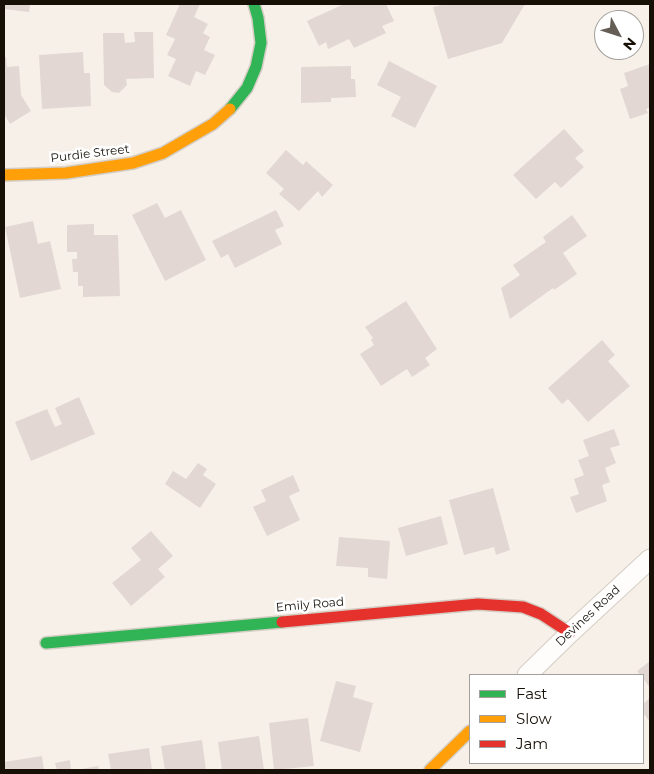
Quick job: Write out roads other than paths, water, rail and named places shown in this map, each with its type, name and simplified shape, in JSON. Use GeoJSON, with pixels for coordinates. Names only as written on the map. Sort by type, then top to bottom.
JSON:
{"type":"FeatureCollection","features":[{"type":"Feature","properties":{"kind":"street","name":"Purdie Street"},"geometry":{"type":"LineString","coordinates":[[4,175],[66,173],[133,163],[163,154],[213,124],[231,108],[247,88],[256,67],[261,43],[254,4]]}},
{"type":"Feature","properties":{"kind":"street","name":"Devines Road"},"geometry":{"type":"LineString","coordinates":[[528,674],[650,559]]}},
{"type":"Feature","properties":{"kind":"street","name":"Emily Road"},"geometry":{"type":"LineString","coordinates":[[46,643],[478,604],[523,607],[541,614],[570,633]]}},
{"type":"Feature","properties":{"kind":"street"},"geometry":{"type":"LineString","coordinates":[[430,770],[469,732]]}}]}
